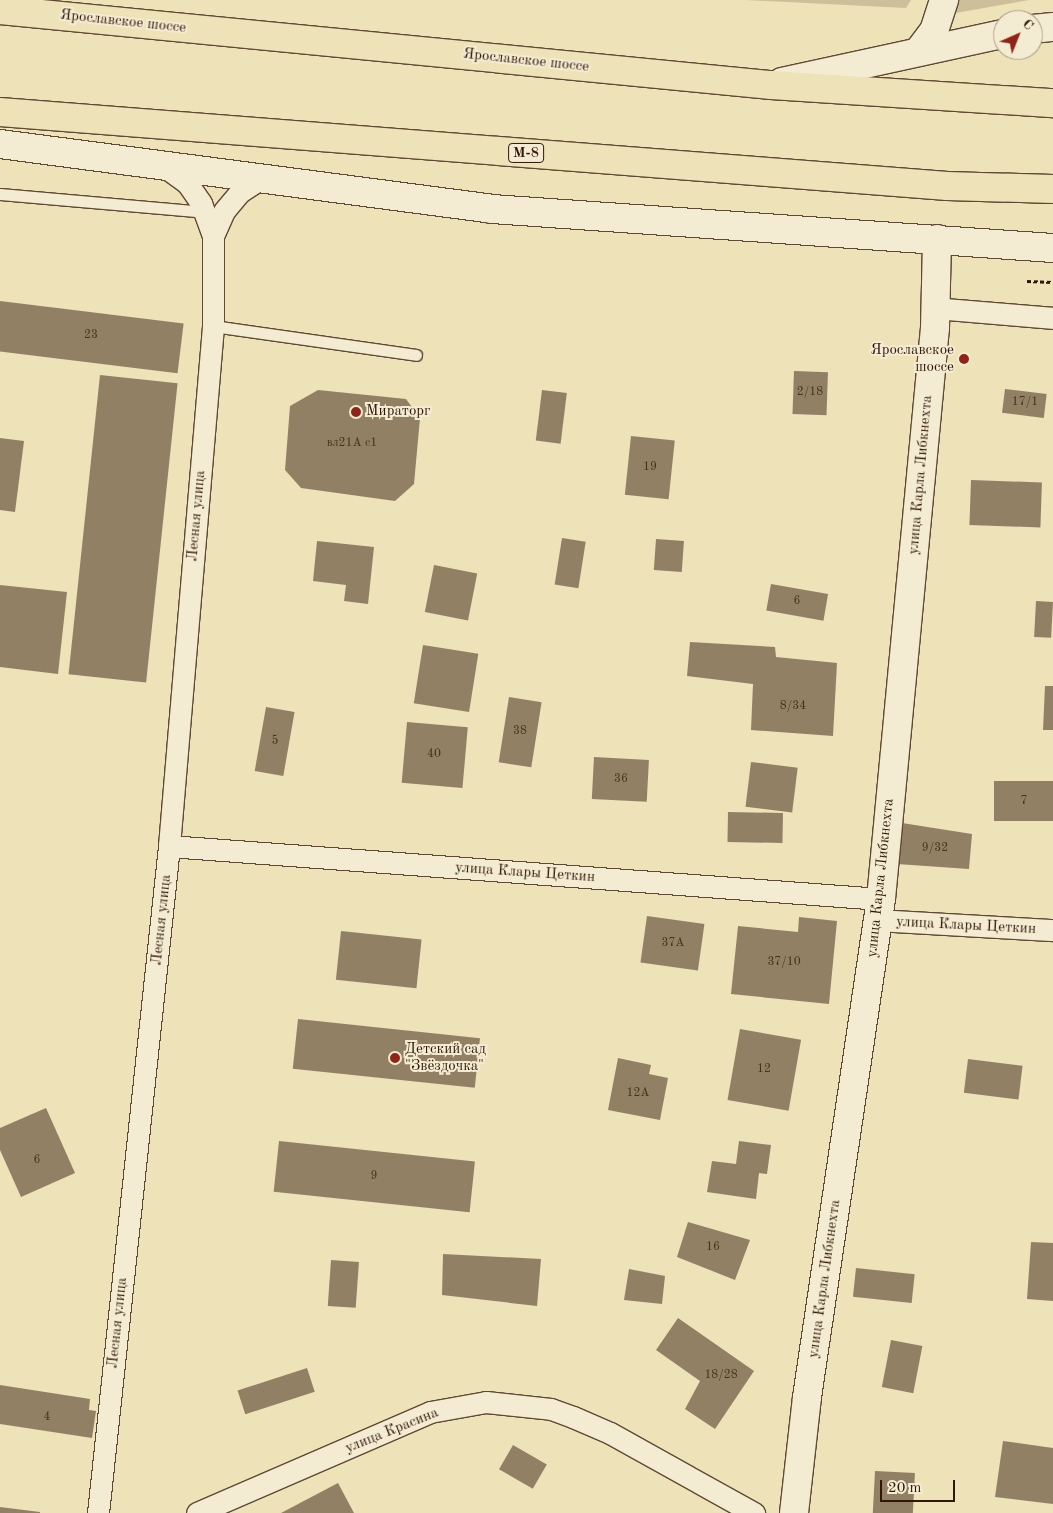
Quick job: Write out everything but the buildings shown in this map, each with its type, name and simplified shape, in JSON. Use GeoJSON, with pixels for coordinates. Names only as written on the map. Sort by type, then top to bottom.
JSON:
{"type":"FeatureCollection","features":[{"type":"Feature","properties":{"kind":"highway","name":"Ярославское шоссе"},"geometry":{"type":"LineString","coordinates":[[0,10],[771,85],[1053,103]]}},
{"type":"Feature","properties":{"kind":"highway","name":"М-8"},"geometry":{"type":"LineString","coordinates":[[0,112],[947,186],[1053,189]]}},
{"type":"Feature","properties":{"kind":"street"},"geometry":{"type":"LineString","coordinates":[[918,52],[934,31],[944,0]]}},
{"type":"Feature","properties":{"kind":"street"},"geometry":{"type":"LineString","coordinates":[[771,85],[993,36]]}},
{"type":"Feature","properties":{"kind":"street"},"geometry":{"type":"LineString","coordinates":[[0,144],[492,209],[1053,248]]}},
{"type":"Feature","properties":{"kind":"street"},"geometry":{"type":"LineString","coordinates":[[164,166],[187,183],[204,212],[213,236]]}},
{"type":"Feature","properties":{"kind":"street"},"geometry":{"type":"LineString","coordinates":[[213,236],[224,211],[240,192],[260,179]]}},
{"type":"Feature","properties":{"kind":"street","name":"Лесная улица"},"geometry":{"type":"LineString","coordinates":[[98,1513],[170,846],[213,326],[213,236]]}},
{"type":"Feature","properties":{"kind":"street","name":"улица Карла Либкнехта"},"geometry":{"type":"LineString","coordinates":[[794,1513],[807,1397],[880,910],[934,308],[936,240]]}},
{"type":"Feature","properties":{"kind":"street"},"geometry":{"type":"LineString","coordinates":[[934,308],[1053,318]]}},
{"type":"Feature","properties":{"kind":"street","name":"улица Клары Цеткин"},"geometry":{"type":"LineString","coordinates":[[170,846],[880,910],[1053,930]]}},
{"type":"Feature","properties":{"kind":"street","name":"улица Красина"},"geometry":{"type":"LineString","coordinates":[[197,1513],[430,1412],[486,1402],[550,1409],[573,1417],[610,1433],[754,1513]]}},
{"type":"Feature","properties":{"kind":"lane"},"geometry":{"type":"LineString","coordinates":[[0,194],[204,212]]}},
{"type":"Feature","properties":{"kind":"lane"},"geometry":{"type":"LineString","coordinates":[[213,326],[416,354]]}},
{"type":"Feature","properties":{"kind":"path"},"geometry":{"type":"LineString","coordinates":[[1027,281],[1053,282]]}},
{"type":"Feature","properties":{"kind":"shaded area"},"geometry":{"type":"Polygon","coordinates":[[[745,0],[911,0],[906,8],[745,0]]]}},
{"type":"Feature","properties":{"kind":"shaded area"},"geometry":{"type":"Polygon","coordinates":[[[953,0],[1029,0],[950,14],[953,0]]]}},
{"type":"Feature","properties":{"kind":"place","name":"Ярославское шоссе"},"geometry":{"type":"Point","coordinates":[964,359]}},
{"type":"Feature","properties":{"kind":"place","name":"Мираторг"},"geometry":{"type":"Point","coordinates":[356,412]}},
{"type":"Feature","properties":{"kind":"place","name":"Детский сад \"Звёздочка\""},"geometry":{"type":"Point","coordinates":[395,1058]}}]}
